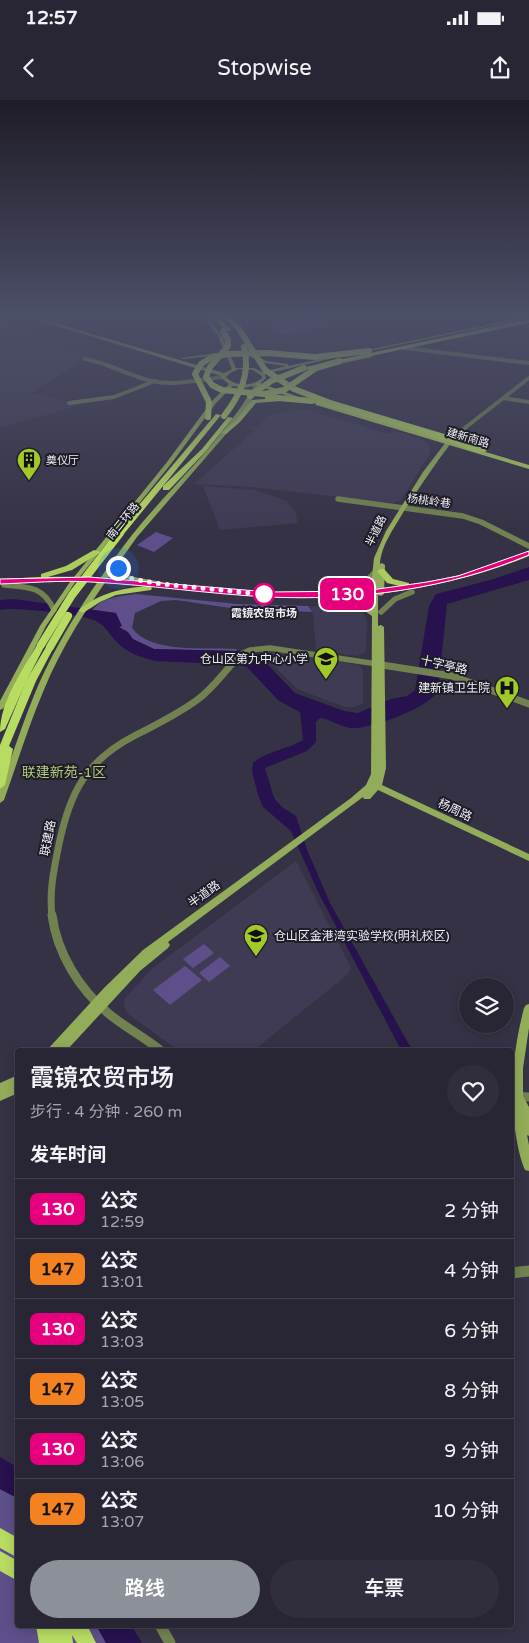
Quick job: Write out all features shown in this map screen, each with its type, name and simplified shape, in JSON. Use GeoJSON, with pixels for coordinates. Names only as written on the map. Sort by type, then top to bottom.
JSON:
{"type":"FeatureCollection","features":[{"type":"Feature","properties":{"kind":"highway"},"geometry":{"type":"LineString","coordinates":[[132,508],[160,479],[208,417],[209,402],[201,385]]}},
{"type":"Feature","properties":{"kind":"highway"},"geometry":{"type":"LineString","coordinates":[[207,385],[222,392],[238,396],[297,399],[322,403],[482,450]]}},
{"type":"Feature","properties":{"kind":"highway"},"geometry":{"type":"LineString","coordinates":[[214,385],[222,390],[252,395],[284,390],[291,385]]}},
{"type":"Feature","properties":{"kind":"highway","name":"南二环路"},"geometry":{"type":"LineString","coordinates":[[124,534],[164,490],[224,416],[243,385]]}},
{"type":"Feature","properties":{"kind":"highway"},"geometry":{"type":"LineString","coordinates":[[224,416],[264,385]]}},
{"type":"Feature","properties":{"kind":"highway"},"geometry":{"type":"LineString","coordinates":[[288,385],[333,404],[482,450]]}},
{"type":"Feature","properties":{"kind":"highway","name":"南二环路"},"geometry":{"type":"LineString","coordinates":[[0,757],[4,724],[32,681],[45,646],[153,493],[224,416]]}},
{"type":"Feature","properties":{"kind":"highway"},"geometry":{"type":"LineString","coordinates":[[153,493],[160,479]]}},
{"type":"Feature","properties":{"kind":"highway"},"geometry":{"type":"LineString","coordinates":[[0,786],[4,724]]}},
{"type":"Feature","properties":{"kind":"highway"},"geometry":{"type":"LineString","coordinates":[[0,1537],[15,1547]]}},
{"type":"Feature","properties":{"kind":"highway"},"geometry":{"type":"LineString","coordinates":[[0,1560],[15,1570]]}},
{"type":"Feature","properties":{"kind":"highway"},"geometry":{"type":"LineString","coordinates":[[46,1628],[48,1643]]}},
{"type":"Feature","properties":{"kind":"highway"},"geometry":{"type":"LineString","coordinates":[[61,1628],[64,1643]]}},
{"type":"Feature","properties":{"kind":"highway"},"geometry":{"type":"LineString","coordinates":[[79,1628],[87,1643]]}},
{"type":"Feature","properties":{"kind":"main road"},"geometry":{"type":"LineString","coordinates":[[0,708],[24,660],[49,617],[74,581],[214,402],[231,385]]}},
{"type":"Feature","properties":{"kind":"main road"},"geometry":{"type":"LineString","coordinates":[[0,800],[39,692],[101,582],[172,492],[224,433],[246,405],[258,385]]}},
{"type":"Feature","properties":{"kind":"main road","name":"建新南路"},"geometry":{"type":"LineString","coordinates":[[265,385],[266,388],[330,404],[450,442],[529,463]]}},
{"type":"Feature","properties":{"kind":"main road"},"geometry":{"type":"LineString","coordinates":[[290,385],[330,404]]}},
{"type":"Feature","properties":{"kind":"main road"},"geometry":{"type":"LineString","coordinates":[[224,433],[238,421],[255,401],[300,401],[330,404]]}},
{"type":"Feature","properties":{"kind":"main road","name":"半道路"},"geometry":{"type":"LineString","coordinates":[[54,1048],[159,950],[358,804],[375,783],[379,767],[377,558],[384,541],[450,442]]}},
{"type":"Feature","properties":{"kind":"main road","name":"建新南路"},"geometry":{"type":"LineString","coordinates":[[482,450],[529,467]]}},
{"type":"Feature","properties":{"kind":"main road"},"geometry":{"type":"LineString","coordinates":[[1,584],[59,572],[74,566],[97,552]]}},
{"type":"Feature","properties":{"kind":"main road"},"geometry":{"type":"LineString","coordinates":[[20,581],[162,584],[269,595],[378,594],[412,592],[467,580],[519,561],[529,553]]}},
{"type":"Feature","properties":{"kind":"main road"},"geometry":{"type":"LineString","coordinates":[[119,558],[118,568],[126,577],[162,584]]}},
{"type":"Feature","properties":{"kind":"main road"},"geometry":{"type":"LineString","coordinates":[[326,601],[427,585],[529,560]]}},
{"type":"Feature","properties":{"kind":"main road"},"geometry":{"type":"LineString","coordinates":[[378,572],[390,581],[402,585],[427,585]]}},
{"type":"Feature","properties":{"kind":"main road"},"geometry":{"type":"LineString","coordinates":[[1,584],[74,581]]}},
{"type":"Feature","properties":{"kind":"main road"},"geometry":{"type":"LineString","coordinates":[[101,582],[263,600],[326,601],[360,604],[378,614]]}},
{"type":"Feature","properties":{"kind":"main road"},"geometry":{"type":"LineString","coordinates":[[83,611],[95,600],[106,595],[150,588]]}},
{"type":"Feature","properties":{"kind":"main road","name":"杨周路"},"geometry":{"type":"LineString","coordinates":[[375,783],[529,853]]}},
{"type":"Feature","properties":{"kind":"main road","name":"杨周路"},"geometry":{"type":"LineString","coordinates":[[375,783],[529,858]]}},
{"type":"Feature","properties":{"kind":"main road","name":"半道路"},"geometry":{"type":"LineString","coordinates":[[63,1048],[99,1004]]}},
{"type":"Feature","properties":{"kind":"main road"},"geometry":{"type":"LineString","coordinates":[[529,1008],[520,1054],[518,1119],[529,1166]]}},
{"type":"Feature","properties":{"kind":"main road"},"geometry":{"type":"LineString","coordinates":[[0,1088],[15,1080]]}},
{"type":"Feature","properties":{"kind":"main road"},"geometry":{"type":"LineString","coordinates":[[0,1096],[15,1089]]}},
{"type":"Feature","properties":{"kind":"main road"},"geometry":{"type":"LineString","coordinates":[[520,1097],[525,1110],[529,1131]]}},
{"type":"Feature","properties":{"kind":"street"},"geometry":{"type":"LineString","coordinates":[[69,403],[90,402],[127,395],[149,385]]}},
{"type":"Feature","properties":{"kind":"street"},"geometry":{"type":"LineString","coordinates":[[450,442],[520,385]]}},
{"type":"Feature","properties":{"kind":"street"},"geometry":{"type":"LineString","coordinates":[[503,398],[529,402]]}},
{"type":"Feature","properties":{"kind":"street","name":"杨桃岭巷"},"geometry":{"type":"LineString","coordinates":[[338,499],[406,507],[469,518],[485,524],[512,540],[529,546]]}},
{"type":"Feature","properties":{"kind":"street"},"geometry":{"type":"LineString","coordinates":[[512,540],[523,549],[519,561]]}},
{"type":"Feature","properties":{"kind":"street"},"geometry":{"type":"LineString","coordinates":[[341,595],[363,586],[378,572]]}},
{"type":"Feature","properties":{"kind":"street"},"geometry":{"type":"LineString","coordinates":[[1,584],[35,588],[46,594],[54,610]]}},
{"type":"Feature","properties":{"kind":"street"},"geometry":{"type":"LineString","coordinates":[[378,614],[395,599],[412,592]]}},
{"type":"Feature","properties":{"kind":"street","name":"联建路"},"geometry":{"type":"LineString","coordinates":[[157,1048],[99,1004],[67,962],[59,948],[52,922],[51,885],[69,802],[82,780],[100,759],[131,736],[188,706],[210,688],[234,659],[243,652],[258,648],[272,648],[378,664]]}},
{"type":"Feature","properties":{"kind":"street","name":"十字亭路"},"geometry":{"type":"LineString","coordinates":[[378,664],[442,674],[529,704]]}},
{"type":"Feature","properties":{"kind":"street"},"geometry":{"type":"LineString","coordinates":[[514,1273],[529,1271]]}},
{"type":"Feature","properties":{"kind":"street"},"geometry":{"type":"LineString","coordinates":[[162,1628],[170,1643]]}},
{"type":"Feature","properties":{"kind":"shaded area"},"geometry":{"type":"Polygon","coordinates":[[[0,385],[44,385],[31,393],[84,404],[0,428],[0,385]]]}},
{"type":"Feature","properties":{"kind":"shaded area"},"geometry":{"type":"Polygon","coordinates":[[[304,409],[389,434],[395,431],[424,440],[430,447],[430,453],[401,500],[392,503],[252,487],[194,484],[255,430],[250,428],[253,426],[258,427],[269,415],[304,409]]]}},
{"type":"Feature","properties":{"kind":"shaded area"},"geometry":{"type":"Polygon","coordinates":[[[203,486],[253,490],[286,501],[295,511],[298,523],[220,530],[203,486]]]}},
{"type":"Feature","properties":{"kind":"shaded area"},"geometry":{"type":"Polygon","coordinates":[[[156,532],[173,538],[154,552],[137,545],[156,532]]]}},
{"type":"Feature","properties":{"kind":"shaded area"},"geometry":{"type":"Polygon","coordinates":[[[529,567],[529,580],[447,604],[438,691],[432,698],[398,717],[359,728],[346,727],[320,718],[316,722],[316,742],[307,751],[265,768],[274,798],[282,807],[296,816],[308,852],[330,903],[411,1048],[400,1048],[318,892],[291,831],[263,807],[258,795],[252,771],[253,763],[265,755],[303,740],[300,712],[279,701],[247,667],[240,665],[156,661],[140,657],[126,650],[96,621],[32,610],[0,610],[0,600],[14,599],[116,613],[122,626],[119,627],[128,632],[133,639],[154,649],[237,651],[264,661],[295,693],[344,711],[358,713],[391,699],[407,696],[415,690],[429,606],[436,594],[494,579],[529,567]]]}},
{"type":"Feature","properties":{"kind":"shaded area"},"geometry":{"type":"Polygon","coordinates":[[[136,594],[237,604],[308,606],[312,612],[237,609],[176,600],[161,601],[135,613],[132,628],[141,636],[165,646],[236,649],[237,651],[154,649],[132,639],[130,635],[122,631],[119,627],[116,613],[93,610],[106,600],[136,594]]]}},
{"type":"Feature","properties":{"kind":"shaded area","name":"霞镜农贸市场"},"geometry":{"type":"Polygon","coordinates":[[[308,606],[348,606],[363,612],[367,621],[366,652],[356,656],[316,650],[313,614],[308,606]]]}},
{"type":"Feature","properties":{"kind":"shaded area","name":"仓山区第九中心小学"},"geometry":{"type":"Polygon","coordinates":[[[265,650],[359,665],[363,670],[363,703],[354,707],[345,707],[297,689],[259,651],[265,650]]]}},
{"type":"Feature","properties":{"kind":"shaded area","name":"仓山区金港湾实验学校(明礼校区)"},"geometry":{"type":"Polygon","coordinates":[[[296,861],[351,968],[347,975],[256,1048],[175,1048],[128,1014],[124,1007],[125,998],[153,968],[296,861]]]}},
{"type":"Feature","properties":{"kind":"shaded area"},"geometry":{"type":"Polygon","coordinates":[[[204,944],[214,953],[193,968],[183,959],[204,944]]]}},
{"type":"Feature","properties":{"kind":"shaded area"},"geometry":{"type":"Polygon","coordinates":[[[220,957],[230,966],[209,982],[199,973],[220,957]]]}},
{"type":"Feature","properties":{"kind":"shaded area"},"geometry":{"type":"Polygon","coordinates":[[[185,966],[202,980],[170,1005],[153,990],[185,966]]]}},
{"type":"Feature","properties":{"kind":"shaded area"},"geometry":{"type":"Polygon","coordinates":[[[0,1457],[15,1466],[15,1497],[0,1489],[0,1457]]]}},
{"type":"Feature","properties":{"kind":"shaded area"},"geometry":{"type":"Polygon","coordinates":[[[0,1489],[15,1497],[15,1628],[98,1628],[106,1643],[0,1643],[0,1489]]]}},
{"type":"Feature","properties":{"kind":"shaded area"},"geometry":{"type":"Polygon","coordinates":[[[98,1628],[133,1628],[142,1643],[106,1643],[98,1628]]]}},
{"type":"Feature","properties":{"kind":"bus line","name":"130"},"geometry":{"type":"LineString","coordinates":[[0,582],[89,579],[269,595],[364,594],[427,585],[460,577],[529,553]]}},
{"type":"Feature","properties":{"kind":"place","name":"奠仪厅"},"geometry":{"type":"Point","coordinates":[29,481]}},
{"type":"Feature","properties":{"kind":"place","name":"霞镜农贸市场"},"geometry":{"type":"Point","coordinates":[264,594]}},
{"type":"Feature","properties":{"kind":"place","name":"仓山区第九中心小学"},"geometry":{"type":"Point","coordinates":[326,680]}},
{"type":"Feature","properties":{"kind":"place","name":"建新镇卫生院"},"geometry":{"type":"Point","coordinates":[507,709]}},
{"type":"Feature","properties":{"kind":"place","name":"仓山区金港湾实验学校(明礼校区)"},"geometry":{"type":"Point","coordinates":[256,957]}},
{"type":"Feature","properties":{"kind":"district","name":"联建新苑-1区"},"geometry":{"type":"Point","coordinates":[64,772]}},
{"type":"Feature","properties":{"kind":"route"},"geometry":{"type":"LineString","coordinates":[[118,568],[126,577],[137,580],[269,595],[264,594]]}}]}
